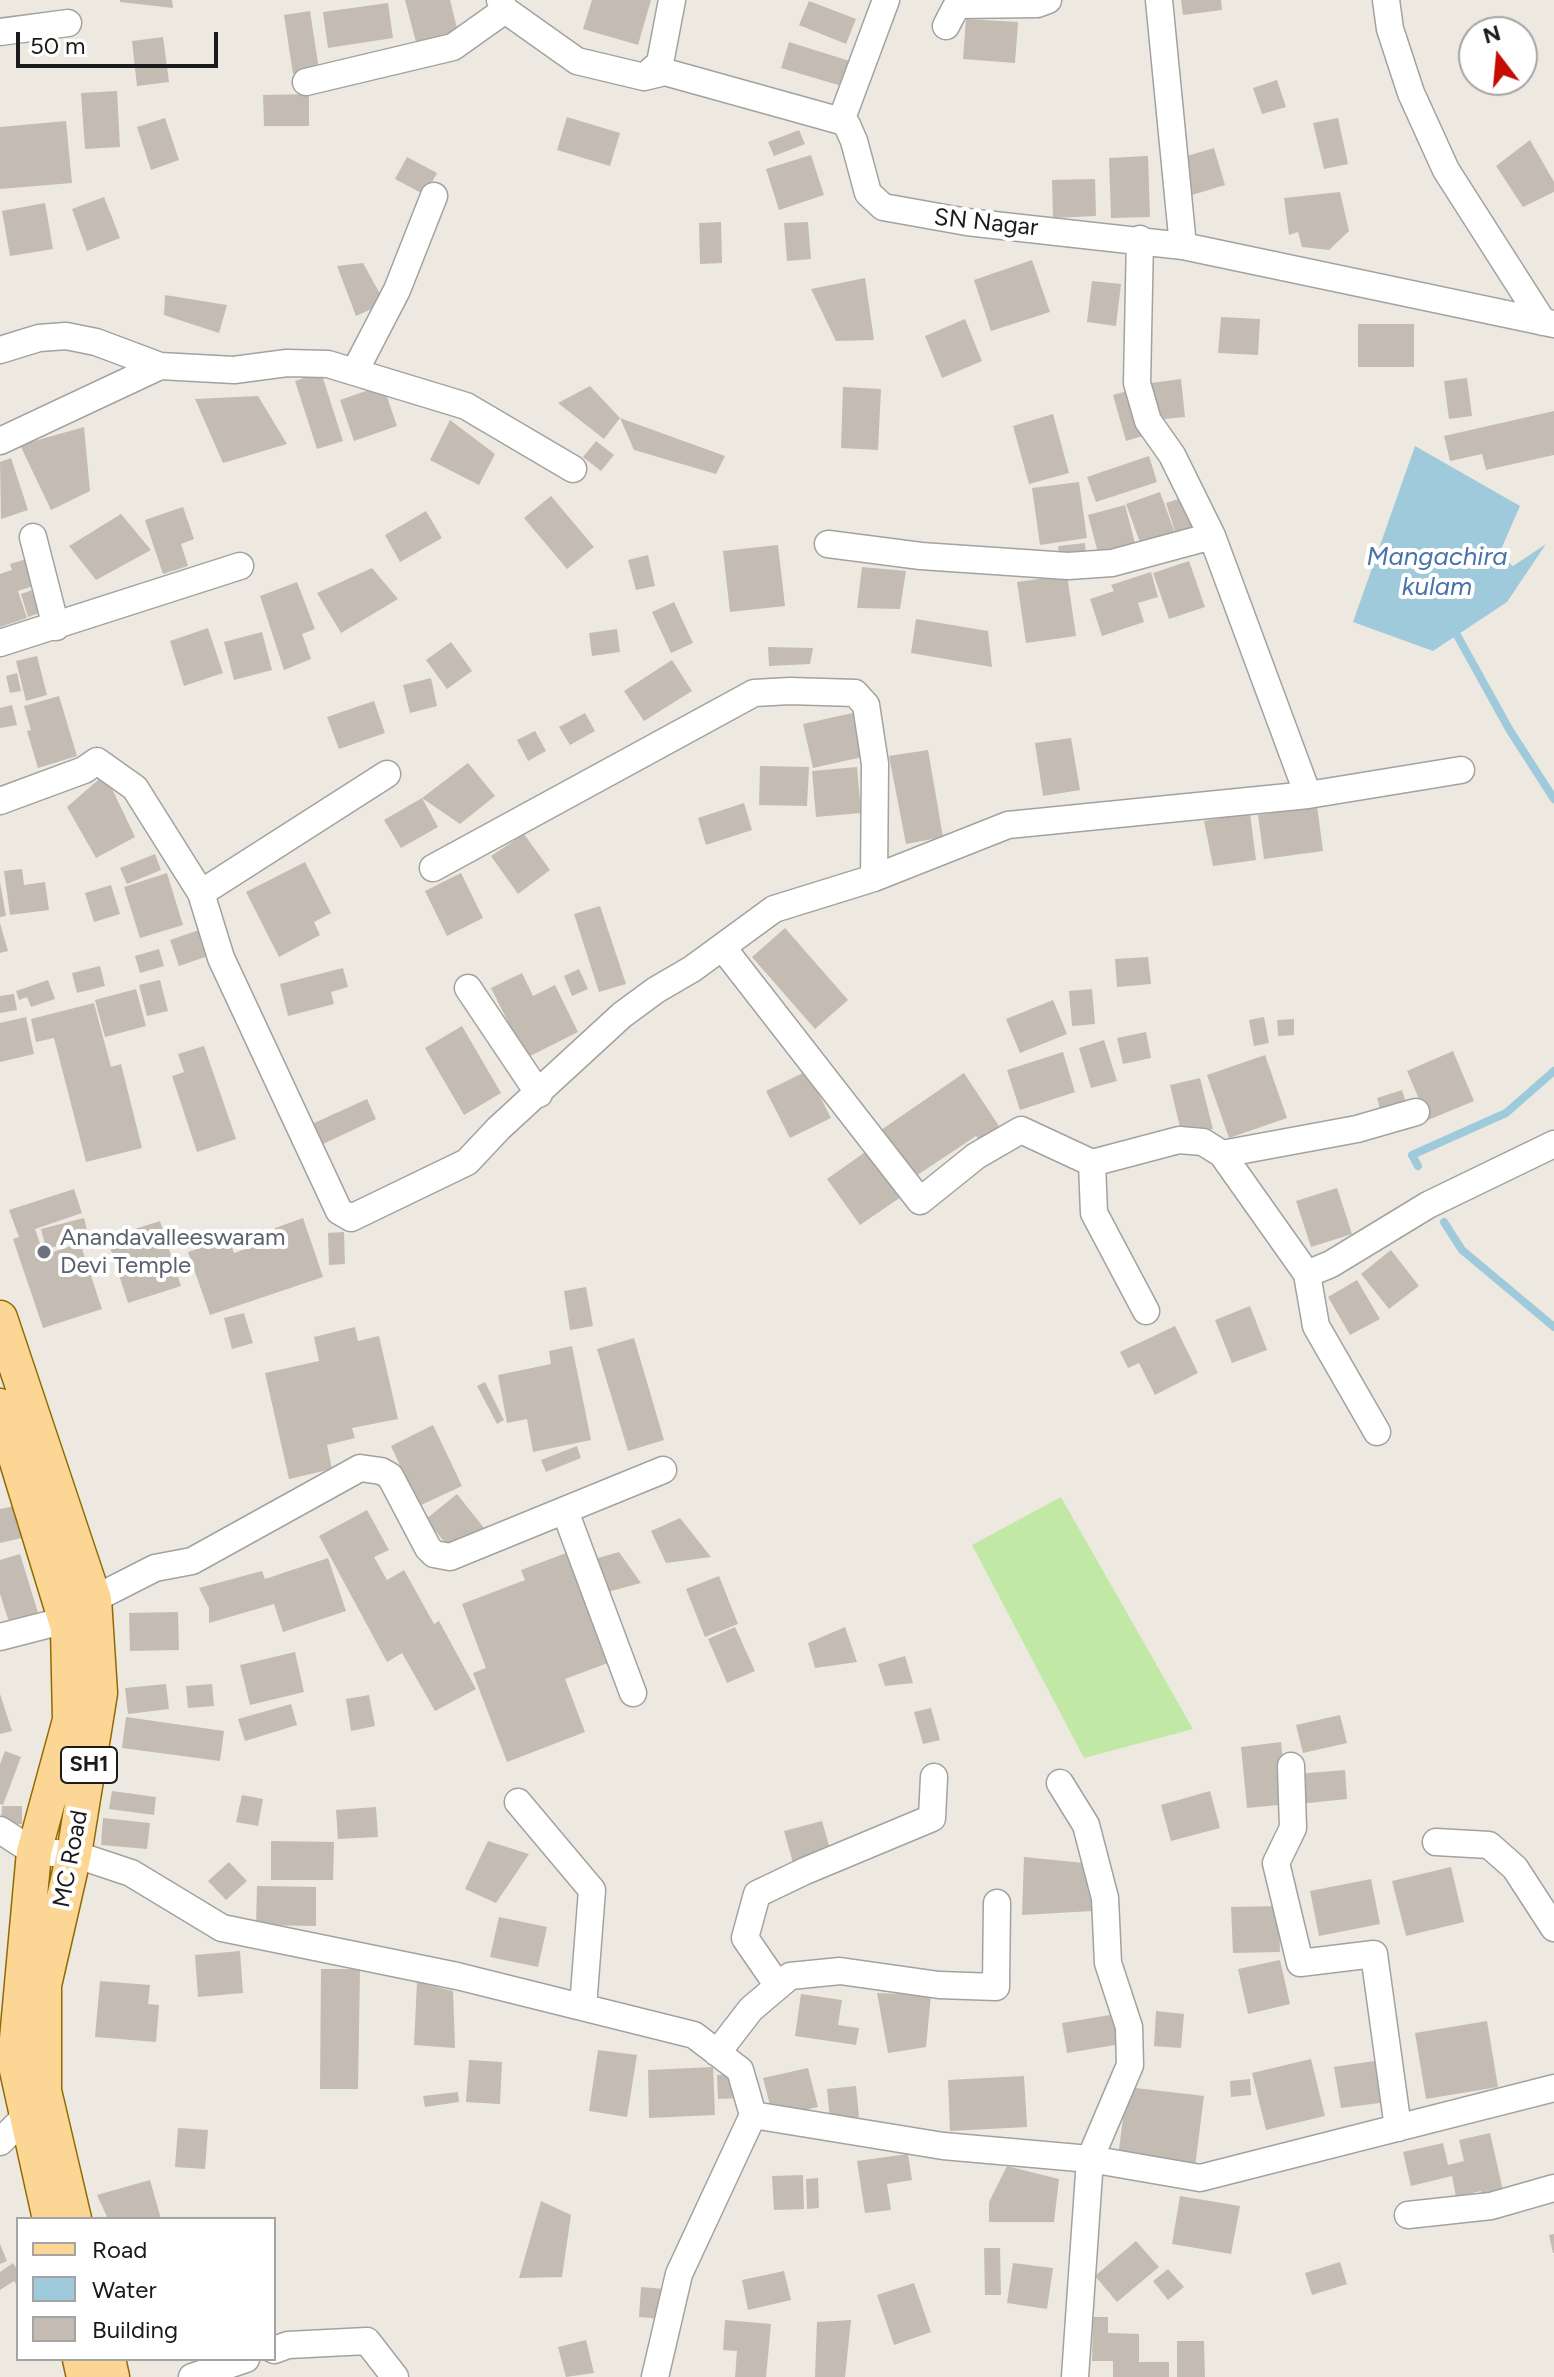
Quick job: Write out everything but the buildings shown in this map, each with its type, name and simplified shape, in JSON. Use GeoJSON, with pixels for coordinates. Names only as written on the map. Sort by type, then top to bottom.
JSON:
{"type":"FeatureCollection","features":[{"type":"Feature","properties":{"kind":"main road","name":"MC Road"},"geometry":{"type":"LineString","coordinates":[[0,1318],[94,1599],[100,1693],[74,1854],[44,1985],[44,2091],[74,2217]]}},
{"type":"Feature","properties":{"kind":"main road","name":"MC Road"},"geometry":{"type":"LineString","coordinates":[[0,1406],[66,1620],[70,1720],[34,1852],[15,2061],[50,2217]]}},
{"type":"Feature","properties":{"kind":"street"},"geometry":{"type":"LineString","coordinates":[[644,77],[660,63],[672,0]]}},
{"type":"Feature","properties":{"kind":"street"},"geometry":{"type":"LineString","coordinates":[[306,82],[453,47],[503,5],[577,61],[644,77],[665,72],[841,121],[886,0]]}},
{"type":"Feature","properties":{"kind":"street"},"geometry":{"type":"LineString","coordinates":[[946,26],[957,5],[1037,4],[1048,0]]}},
{"type":"Feature","properties":{"kind":"street"},"geometry":{"type":"LineString","coordinates":[[1159,0],[1183,246]]}},
{"type":"Feature","properties":{"kind":"street"},"geometry":{"type":"LineString","coordinates":[[1386,0],[1390,29],[1411,93],[1446,170],[1548,323]]}},
{"type":"Feature","properties":{"kind":"street"},"geometry":{"type":"LineString","coordinates":[[0,32],[68,23]]}},
{"type":"Feature","properties":{"kind":"street","name":"SN Nagar"},"geometry":{"type":"LineString","coordinates":[[841,121],[847,125],[854,141],[868,193],[883,207],[967,222],[1183,246],[1548,323]]}},
{"type":"Feature","properties":{"kind":"street"},"geometry":{"type":"LineString","coordinates":[[355,371],[397,290],[434,196]]}},
{"type":"Feature","properties":{"kind":"street"},"geometry":{"type":"LineString","coordinates":[[1140,239],[1137,383],[1148,421],[1172,455],[1212,536],[1308,795]]}},
{"type":"Feature","properties":{"kind":"street"},"geometry":{"type":"LineString","coordinates":[[0,350],[39,338],[66,336],[96,342],[160,366],[234,370],[287,363],[328,364],[466,406],[573,469]]}},
{"type":"Feature","properties":{"kind":"street"},"geometry":{"type":"LineString","coordinates":[[0,441],[160,366]]}},
{"type":"Feature","properties":{"kind":"street"},"geometry":{"type":"LineString","coordinates":[[828,544],[921,556],[1068,566],[1112,563],[1212,536]]}},
{"type":"Feature","properties":{"kind":"street"},"geometry":{"type":"LineString","coordinates":[[33,537],[56,627]]}},
{"type":"Feature","properties":{"kind":"street"},"geometry":{"type":"LineString","coordinates":[[0,643],[240,566]]}},
{"type":"Feature","properties":{"kind":"street"},"geometry":{"type":"LineString","coordinates":[[433,868],[754,693],[790,691],[855,693],[866,705],[875,764],[874,878]]}},
{"type":"Feature","properties":{"kind":"street"},"geometry":{"type":"LineString","coordinates":[[0,801],[84,770],[97,761],[107,765],[135,788],[201,893],[221,958],[342,1215],[356,1218],[467,1162],[499,1128],[622,1015],[723,948],[774,909],[874,878],[1008,825],[1308,795],[1461,770]]}},
{"type":"Feature","properties":{"kind":"street"},"geometry":{"type":"LineString","coordinates":[[201,893],[387,774]]}},
{"type":"Feature","properties":{"kind":"street"},"geometry":{"type":"LineString","coordinates":[[723,948],[920,1201],[976,1156],[1021,1130],[1092,1163],[1179,1140],[1203,1142],[1222,1154],[1307,1274],[1316,1326],[1377,1432]]}},
{"type":"Feature","properties":{"kind":"street"},"geometry":{"type":"LineString","coordinates":[[468,988],[539,1094]]}},
{"type":"Feature","properties":{"kind":"street"},"geometry":{"type":"LineString","coordinates":[[1222,1154],[1357,1129],[1416,1112]]}},
{"type":"Feature","properties":{"kind":"street"},"geometry":{"type":"LineString","coordinates":[[1307,1274],[1331,1264],[1428,1205],[1554,1144]]}},
{"type":"Feature","properties":{"kind":"street"},"geometry":{"type":"LineString","coordinates":[[1092,1163],[1094,1213],[1146,1311]]}},
{"type":"Feature","properties":{"kind":"street"},"geometry":{"type":"LineString","coordinates":[[94,1599],[155,1568],[192,1561],[360,1468],[381,1471],[390,1476],[428,1548],[442,1557],[460,1556],[663,1470]]}},
{"type":"Feature","properties":{"kind":"street"},"geometry":{"type":"LineString","coordinates":[[565,1511],[633,1693]]}},
{"type":"Feature","properties":{"kind":"street"},"geometry":{"type":"LineString","coordinates":[[0,1637],[66,1620]]}},
{"type":"Feature","properties":{"kind":"street"},"geometry":{"type":"LineString","coordinates":[[1291,1766],[1293,1828],[1276,1863],[1300,1963],[1374,1954],[1398,2128]]}},
{"type":"Feature","properties":{"kind":"street"},"geometry":{"type":"LineString","coordinates":[[778,1986],[745,1938],[757,1894],[932,1818],[934,1777]]}},
{"type":"Feature","properties":{"kind":"street"},"geometry":{"type":"LineString","coordinates":[[1060,1783],[1086,1825],[1105,1898],[1108,1963],[1129,2027],[1130,2065],[1090,2159],[1075,2377]]}},
{"type":"Feature","properties":{"kind":"street"},"geometry":{"type":"LineString","coordinates":[[518,1802],[592,1890],[583,2007]]}},
{"type":"Feature","properties":{"kind":"street"},"geometry":{"type":"LineString","coordinates":[[0,1830],[34,1852],[74,1854],[131,1873],[222,1928],[457,1976],[694,2035],[740,2070],[753,2115],[679,2274],[655,2377]]}},
{"type":"Feature","properties":{"kind":"street"},"geometry":{"type":"LineString","coordinates":[[1436,1842],[1489,1845],[1515,1868],[1554,1928]]}},
{"type":"Feature","properties":{"kind":"street"},"geometry":{"type":"LineString","coordinates":[[717,2053],[751,2009],[790,1976],[840,1971],[939,1985],[996,1987],[997,1903]]}},
{"type":"Feature","properties":{"kind":"street"},"geometry":{"type":"LineString","coordinates":[[753,2115],[943,2146],[1090,2159],[1200,2178],[1554,2088]]}},
{"type":"Feature","properties":{"kind":"street"},"geometry":{"type":"LineString","coordinates":[[0,2142],[27,2115]]}},
{"type":"Feature","properties":{"kind":"street"},"geometry":{"type":"LineString","coordinates":[[1408,2215],[1491,2206],[1554,2188]]}},
{"type":"Feature","properties":{"kind":"street"},"geometry":{"type":"LineString","coordinates":[[276,2349],[288,2345],[367,2341],[395,2377]]}},
{"type":"Feature","properties":{"kind":"street"},"geometry":{"type":"LineString","coordinates":[[192,2377],[240,2361]]}},
{"type":"Feature","properties":{"kind":"green space"},"geometry":{"type":"Polygon","coordinates":[[[1061,1497],[1193,1729],[1084,1758],[972,1545],[1061,1497]]]}},
{"type":"Feature","properties":{"kind":"water","name":"Mangachira kulam"},"geometry":{"type":"Polygon","coordinates":[[[1415,446],[1520,506],[1499,554],[1513,566],[1546,544],[1507,602],[1433,651],[1353,622],[1415,446]]]}},
{"type":"Feature","properties":{"kind":"waterway"},"geometry":{"type":"LineString","coordinates":[[1452,626],[1509,729],[1554,799]]}},
{"type":"Feature","properties":{"kind":"waterway"},"geometry":{"type":"LineString","coordinates":[[1418,1166],[1412,1155],[1506,1113],[1554,1071]]}},
{"type":"Feature","properties":{"kind":"waterway"},"geometry":{"type":"LineString","coordinates":[[1444,1222],[1462,1250],[1554,1327]]}},
{"type":"Feature","properties":{"kind":"place","name":"Anandavalleeswaram Devi Temple"},"geometry":{"type":"Point","coordinates":[44,1252]}}]}
